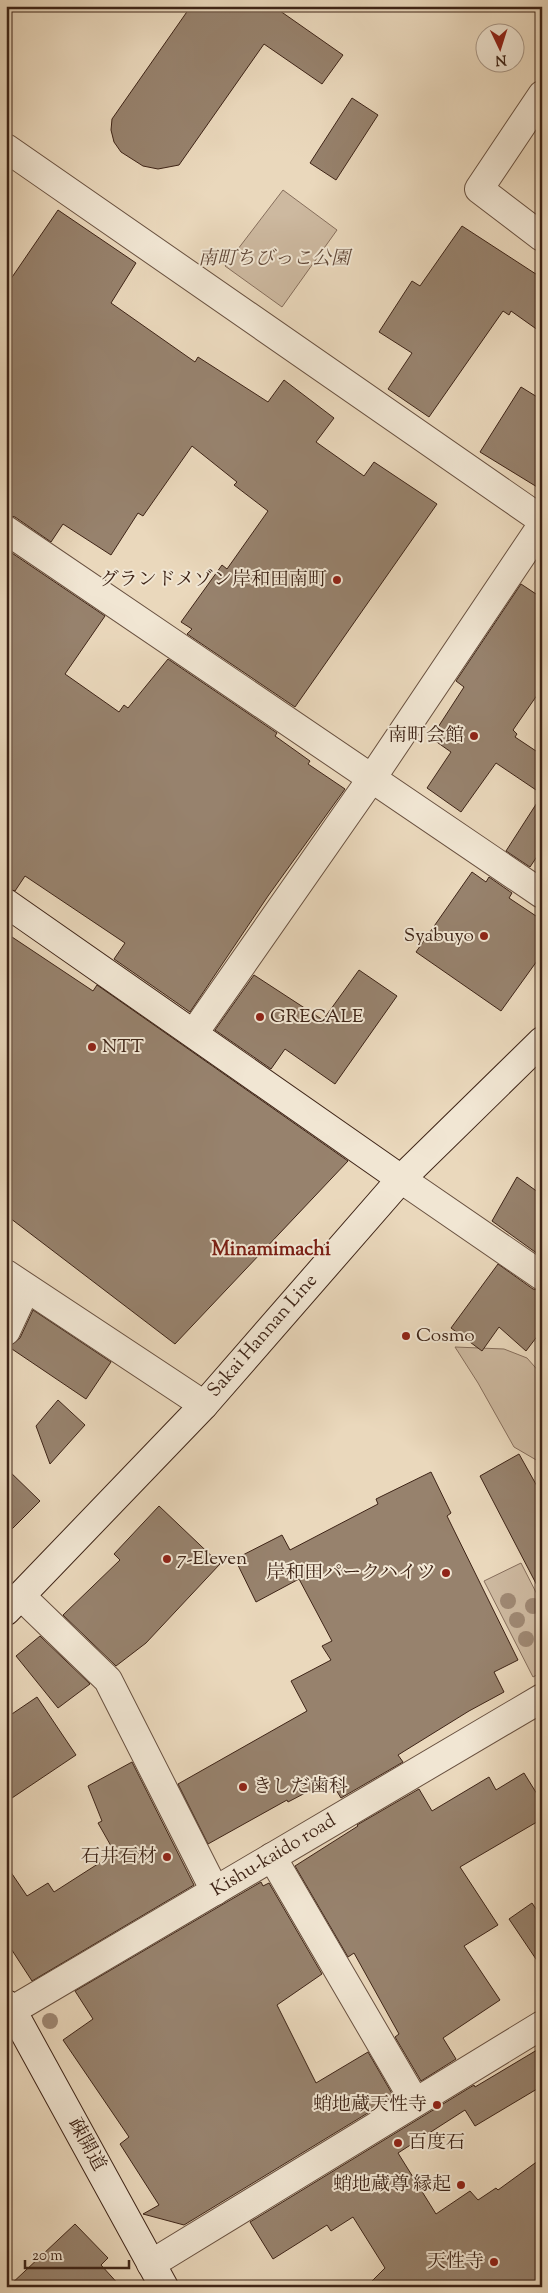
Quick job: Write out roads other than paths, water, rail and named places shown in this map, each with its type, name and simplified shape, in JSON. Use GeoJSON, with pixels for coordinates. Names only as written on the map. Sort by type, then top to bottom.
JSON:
{"type":"FeatureCollection","features":[{"type":"Feature","properties":{"kind":"street"},"geometry":{"type":"LineString","coordinates":[[542,95],[479,189],[542,237]]}},
{"type":"Feature","properties":{"kind":"street"},"geometry":{"type":"LineString","coordinates":[[6,148],[542,520]]}},
{"type":"Feature","properties":{"kind":"street"},"geometry":{"type":"LineString","coordinates":[[194,1033],[372,778],[542,525]]}},
{"type":"Feature","properties":{"kind":"street"},"geometry":{"type":"LineString","coordinates":[[6,530],[542,894]]}},
{"type":"Feature","properties":{"kind":"street"},"geometry":{"type":"LineString","coordinates":[[6,903],[542,1276]]}},
{"type":"Feature","properties":{"kind":"street","name":"Sakai Hannan Line"},"geometry":{"type":"LineString","coordinates":[[11,1604],[204,1404],[401,1179],[542,1041]]}},
{"type":"Feature","properties":{"kind":"street"},"geometry":{"type":"LineString","coordinates":[[6,1331],[16,1281],[204,1404]]}},
{"type":"Feature","properties":{"kind":"street"},"geometry":{"type":"LineString","coordinates":[[11,1604],[108,1680],[215,1891]]}},
{"type":"Feature","properties":{"kind":"street","name":"Kishu-kaido road"},"geometry":{"type":"LineString","coordinates":[[8,2009],[215,1891],[542,1698]]}},
{"type":"Feature","properties":{"kind":"street"},"geometry":{"type":"LineString","coordinates":[[272,1857],[415,2102]]}},
{"type":"Feature","properties":{"kind":"street","name":"疎開道"},"geometry":{"type":"LineString","coordinates":[[8,2009],[157,2275]]}},
{"type":"Feature","properties":{"kind":"street"},"geometry":{"type":"LineString","coordinates":[[157,2275],[415,2102],[542,2025]]}},
{"type":"Feature","properties":{"kind":"place","name":"グランドメゾン岸和田南町"},"geometry":{"type":"Point","coordinates":[337,580]}},
{"type":"Feature","properties":{"kind":"place","name":"南町会館"},"geometry":{"type":"Point","coordinates":[474,736]}},
{"type":"Feature","properties":{"kind":"place","name":"Syabuyo"},"geometry":{"type":"Point","coordinates":[484,936]}},
{"type":"Feature","properties":{"kind":"place","name":"GRECALE"},"geometry":{"type":"Point","coordinates":[260,1017]}},
{"type":"Feature","properties":{"kind":"place","name":"NTT"},"geometry":{"type":"Point","coordinates":[92,1047]}},
{"type":"Feature","properties":{"kind":"place","name":"Cosmo"},"geometry":{"type":"Point","coordinates":[406,1336]}},
{"type":"Feature","properties":{"kind":"place","name":"7-Eleven"},"geometry":{"type":"Point","coordinates":[167,1559]}},
{"type":"Feature","properties":{"kind":"place","name":"岸和田パークハイツ"},"geometry":{"type":"Point","coordinates":[446,1573]}},
{"type":"Feature","properties":{"kind":"place","name":"きしだ歯科"},"geometry":{"type":"Point","coordinates":[243,1787]}},
{"type":"Feature","properties":{"kind":"place","name":"石井石材"},"geometry":{"type":"Point","coordinates":[167,1857]}},
{"type":"Feature","properties":{"kind":"place","name":"蛸地蔵天性寺"},"geometry":{"type":"Point","coordinates":[437,2105]}},
{"type":"Feature","properties":{"kind":"place","name":"百度石"},"geometry":{"type":"Point","coordinates":[398,2143]}},
{"type":"Feature","properties":{"kind":"place","name":"蛸地蔵尊 縁起"},"geometry":{"type":"Point","coordinates":[461,2185]}},
{"type":"Feature","properties":{"kind":"place","name":"天性寺"},"geometry":{"type":"Point","coordinates":[494,2262]}},
{"type":"Feature","properties":{"kind":"district","name":"Minamimachi"},"geometry":{"type":"Point","coordinates":[271,1250]}},
{"type":"Feature","properties":{"kind":"park label","name":"南町ちびっこ公園"},"geometry":{"type":"Point","coordinates":[274,259]}}]}
